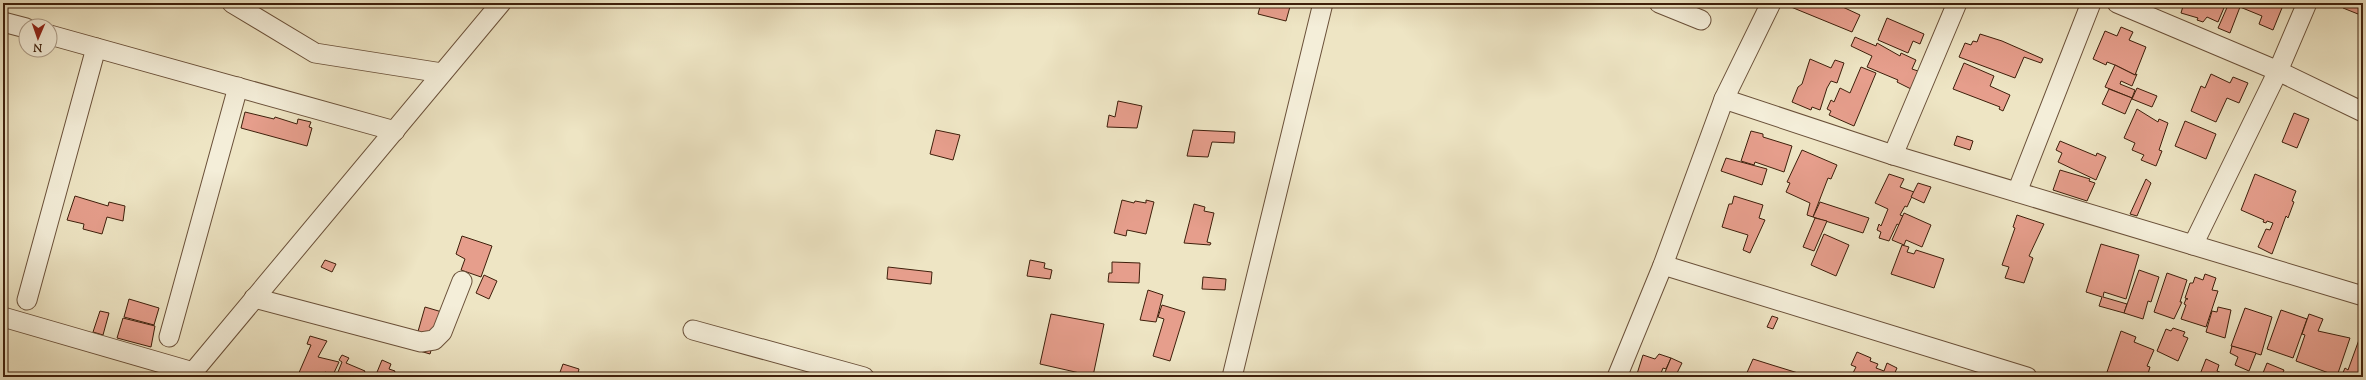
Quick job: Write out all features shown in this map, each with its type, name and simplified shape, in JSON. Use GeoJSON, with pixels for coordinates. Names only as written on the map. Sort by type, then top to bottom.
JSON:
{"type":"FeatureCollection","features":[{"type":"Feature","properties":{"kind":"street"},"geometry":{"type":"LineString","coordinates":[[232,3],[315,53],[442,73]]}},
{"type":"Feature","properties":{"kind":"street"},"geometry":{"type":"LineString","coordinates":[[3,317],[192,374],[501,3]]}},
{"type":"Feature","properties":{"kind":"street"},"geometry":{"type":"LineString","coordinates":[[1232,377],[1323,3]]}},
{"type":"Feature","properties":{"kind":"street"},"geometry":{"type":"LineString","coordinates":[[1659,3],[1701,20]]}},
{"type":"Feature","properties":{"kind":"street"},"geometry":{"type":"LineString","coordinates":[[1617,377],[1663,265],[1724,99],[1771,3]]}},
{"type":"Feature","properties":{"kind":"street"},"geometry":{"type":"LineString","coordinates":[[1893,155],[1957,3]]}},
{"type":"Feature","properties":{"kind":"street"},"geometry":{"type":"LineString","coordinates":[[2017,192],[2091,3]]}},
{"type":"Feature","properties":{"kind":"street"},"geometry":{"type":"LineString","coordinates":[[2117,3],[2278,72],[2363,112]]}},
{"type":"Feature","properties":{"kind":"street"},"geometry":{"type":"LineString","coordinates":[[2193,245],[2278,72],[2307,3]]}},
{"type":"Feature","properties":{"kind":"street"},"geometry":{"type":"LineString","coordinates":[[3,22],[18,26]]}},
{"type":"Feature","properties":{"kind":"street"},"geometry":{"type":"LineString","coordinates":[[58,37],[395,131]]}},
{"type":"Feature","properties":{"kind":"street"},"geometry":{"type":"LineString","coordinates":[[27,300],[96,48]]}},
{"type":"Feature","properties":{"kind":"street"},"geometry":{"type":"LineString","coordinates":[[169,337],[238,87]]}},
{"type":"Feature","properties":{"kind":"street"},"geometry":{"type":"LineString","coordinates":[[1724,99],[1893,155],[2363,296]]}},
{"type":"Feature","properties":{"kind":"street"},"geometry":{"type":"LineString","coordinates":[[1663,265],[2027,377]]}},
{"type":"Feature","properties":{"kind":"street"},"geometry":{"type":"LineString","coordinates":[[254,298],[421,342],[434,340],[442,332],[462,281]]}},
{"type":"Feature","properties":{"kind":"street"},"geometry":{"type":"LineString","coordinates":[[693,330],[864,377]]}},
{"type":"Feature","properties":{"kind":"building"},"geometry":{"type":"Polygon","coordinates":[[[1261,3],[1291,3],[1286,21],[1258,14],[1261,3]]]}},
{"type":"Feature","properties":{"kind":"building"},"geometry":{"type":"Polygon","coordinates":[[[1792,3],[1834,3],[1860,15],[1852,32],[1791,7],[1792,3]]]}},
{"type":"Feature","properties":{"kind":"building"},"geometry":{"type":"Polygon","coordinates":[[[2184,3],[2226,3],[2218,22],[2207,17],[2203,22],[2197,20],[2198,18],[2181,13],[2184,3]]]}},
{"type":"Feature","properties":{"kind":"building"},"geometry":{"type":"Polygon","coordinates":[[[2229,3],[2284,3],[2273,30],[2259,24],[2262,16],[2240,7],[2230,33],[2218,28],[2229,3]]]}},
{"type":"Feature","properties":{"kind":"building"},"geometry":{"type":"Polygon","coordinates":[[[2345,3],[2363,3],[2363,16],[2343,8],[2345,3]]]}},
{"type":"Feature","properties":{"kind":"building"},"geometry":{"type":"Polygon","coordinates":[[[1887,18],[1924,34],[1920,44],[1913,41],[1908,53],[1878,40],[1887,18]]]}},
{"type":"Feature","properties":{"kind":"building"},"geometry":{"type":"Polygon","coordinates":[[[2121,27],[2133,32],[2129,40],[2146,47],[2135,75],[2115,65],[2107,62],[2106,65],[2093,59],[2105,31],[2117,36],[2121,27]]]}},
{"type":"Feature","properties":{"kind":"building"},"geometry":{"type":"Polygon","coordinates":[[[1980,34],[2002,41],[2043,59],[2041,63],[2024,57],[2015,78],[1959,57],[1965,43],[1971,45],[1973,41],[1977,42],[1980,34]]]}},
{"type":"Feature","properties":{"kind":"building"},"geometry":{"type":"Polygon","coordinates":[[[1855,37],[1876,46],[1877,43],[1900,56],[1901,53],[1916,60],[1912,69],[1918,71],[1911,89],[1897,82],[1898,80],[1867,67],[1872,56],[1851,46],[1855,37]]]}},
{"type":"Feature","properties":{"kind":"building"},"geometry":{"type":"Polygon","coordinates":[[[1810,59],[1831,68],[1835,60],[1844,63],[1837,83],[1831,81],[1827,88],[1820,110],[1812,107],[1811,110],[1792,102],[1798,87],[1802,84],[1810,59]]]}},
{"type":"Feature","properties":{"kind":"building"},"geometry":{"type":"Polygon","coordinates":[[[1964,63],[1994,76],[1990,86],[2010,95],[2003,111],[1999,109],[2000,107],[1953,89],[1964,63]]]}},
{"type":"Feature","properties":{"kind":"building"},"geometry":{"type":"Polygon","coordinates":[[[2115,65],[2135,75],[2137,74],[2132,86],[2121,81],[2120,84],[2135,90],[2132,98],[2105,87],[2115,65]]]}},
{"type":"Feature","properties":{"kind":"building"},"geometry":{"type":"Polygon","coordinates":[[[1861,67],[1876,73],[1854,126],[1829,115],[1831,111],[1827,109],[1831,100],[1834,102],[1840,88],[1850,93],[1861,67]]]}},
{"type":"Feature","properties":{"kind":"building"},"geometry":{"type":"Polygon","coordinates":[[[2211,74],[2230,83],[2233,77],[2248,83],[2239,103],[2227,98],[2216,122],[2191,111],[2201,86],[2205,88],[2211,74]]]}},
{"type":"Feature","properties":{"kind":"building"},"geometry":{"type":"Polygon","coordinates":[[[2137,88],[2157,96],[2152,107],[2132,99],[2137,88]]]}},
{"type":"Feature","properties":{"kind":"building"},"geometry":{"type":"Polygon","coordinates":[[[2109,89],[2132,98],[2125,114],[2102,104],[2109,89]]]}},
{"type":"Feature","properties":{"kind":"building"},"geometry":{"type":"Polygon","coordinates":[[[1118,101],[1142,106],[1137,128],[1107,127],[1109,115],[1115,117],[1118,101]]]}},
{"type":"Feature","properties":{"kind":"building"},"geometry":{"type":"Polygon","coordinates":[[[2137,109],[2158,122],[2159,119],[2168,123],[2159,150],[2162,151],[2156,166],[2141,160],[2144,155],[2132,150],[2135,143],[2124,138],[2137,109]]]}},
{"type":"Feature","properties":{"kind":"building"},"geometry":{"type":"Polygon","coordinates":[[[245,112],[274,119],[275,117],[297,124],[298,119],[311,122],[309,127],[312,128],[307,146],[241,128],[245,112]]]}},
{"type":"Feature","properties":{"kind":"building"},"geometry":{"type":"Polygon","coordinates":[[[2294,113],[2309,119],[2297,148],[2282,142],[2294,113]]]}},
{"type":"Feature","properties":{"kind":"building"},"geometry":{"type":"Polygon","coordinates":[[[2185,121],[2216,134],[2206,159],[2175,146],[2185,121]]]}},
{"type":"Feature","properties":{"kind":"building"},"geometry":{"type":"Polygon","coordinates":[[[936,130],[960,135],[953,160],[930,154],[936,130]]]}},
{"type":"Feature","properties":{"kind":"building"},"geometry":{"type":"Polygon","coordinates":[[[1193,130],[1235,132],[1234,143],[1212,142],[1208,157],[1187,156],[1193,130]]]}},
{"type":"Feature","properties":{"kind":"building"},"geometry":{"type":"Polygon","coordinates":[[[1751,131],[1763,134],[1763,137],[1792,146],[1784,172],[1755,162],[1754,165],[1741,161],[1751,131]]]}},
{"type":"Feature","properties":{"kind":"building"},"geometry":{"type":"Polygon","coordinates":[[[1957,136],[1973,141],[1970,150],[1954,145],[1957,136]]]}},
{"type":"Feature","properties":{"kind":"building"},"geometry":{"type":"Polygon","coordinates":[[[2060,141],[2096,156],[2097,153],[2106,157],[2096,180],[2058,162],[2062,153],[2056,150],[2060,141]]]}},
{"type":"Feature","properties":{"kind":"building"},"geometry":{"type":"Polygon","coordinates":[[[1802,150],[1837,165],[1831,179],[1828,178],[1813,217],[1807,215],[1810,203],[1786,192],[1790,183],[1787,182],[1802,150]]]}},
{"type":"Feature","properties":{"kind":"building"},"geometry":{"type":"Polygon","coordinates":[[[1726,158],[1767,169],[1762,185],[1721,171],[1726,158]]]}},
{"type":"Feature","properties":{"kind":"building"},"geometry":{"type":"Polygon","coordinates":[[[2060,170],[2090,179],[2089,181],[2095,183],[2087,201],[2053,190],[2060,170]]]}},
{"type":"Feature","properties":{"kind":"building"},"geometry":{"type":"Polygon","coordinates":[[[1889,174],[1904,179],[1900,187],[1914,192],[1907,207],[1905,206],[1900,215],[1903,216],[1899,225],[1897,224],[1889,241],[1879,238],[1881,232],[1877,230],[1879,224],[1881,226],[1888,209],[1875,203],[1889,174]]]}},
{"type":"Feature","properties":{"kind":"building"},"geometry":{"type":"Polygon","coordinates":[[[2255,174],[2296,191],[2292,201],[2294,202],[2288,218],[2286,216],[2272,254],[2258,247],[2266,229],[2270,230],[2273,223],[2267,221],[2266,223],[2263,222],[2264,220],[2241,210],[2255,174]]]}},
{"type":"Feature","properties":{"kind":"building"},"geometry":{"type":"Polygon","coordinates":[[[2146,179],[2151,183],[2137,216],[2130,214],[2146,179]]]}},
{"type":"Feature","properties":{"kind":"building"},"geometry":{"type":"Polygon","coordinates":[[[1918,183],[1931,187],[1924,203],[1911,197],[1918,183]]]}},
{"type":"Feature","properties":{"kind":"building"},"geometry":{"type":"Polygon","coordinates":[[[75,196],[108,206],[109,202],[125,206],[123,221],[107,217],[102,234],[83,229],[84,224],[67,220],[75,196]]]}},
{"type":"Feature","properties":{"kind":"building"},"geometry":{"type":"Polygon","coordinates":[[[1734,196],[1763,205],[1759,218],[1765,220],[1750,253],[1743,250],[1748,235],[1722,227],[1729,204],[1732,204],[1734,196]]]}},
{"type":"Feature","properties":{"kind":"building"},"geometry":{"type":"Polygon","coordinates":[[[1122,200],[1134,203],[1135,201],[1146,203],[1146,200],[1154,202],[1146,234],[1127,230],[1126,236],[1114,233],[1122,200]]]}},
{"type":"Feature","properties":{"kind":"building"},"geometry":{"type":"Polygon","coordinates":[[[1820,202],[1869,218],[1863,233],[1813,217],[1820,202]]]}},
{"type":"Feature","properties":{"kind":"building"},"geometry":{"type":"Polygon","coordinates":[[[1194,204],[1205,207],[1204,211],[1214,213],[1207,242],[1211,243],[1210,245],[1184,243],[1194,204]]]}},
{"type":"Feature","properties":{"kind":"building"},"geometry":{"type":"Polygon","coordinates":[[[1904,213],[1931,225],[1922,247],[1906,240],[1904,245],[1892,240],[1904,213]]]}},
{"type":"Feature","properties":{"kind":"building"},"geometry":{"type":"Polygon","coordinates":[[[2017,215],[2044,224],[2029,256],[2033,258],[2024,283],[2005,278],[2009,267],[2002,265],[2015,228],[2013,227],[2017,215]]]}},
{"type":"Feature","properties":{"kind":"building"},"geometry":{"type":"Polygon","coordinates":[[[1815,218],[1827,221],[1814,251],[1803,247],[1815,218]]]}},
{"type":"Feature","properties":{"kind":"building"},"geometry":{"type":"Polygon","coordinates":[[[1824,234],[1849,245],[1836,276],[1811,265],[1824,234]]]}},
{"type":"Feature","properties":{"kind":"building"},"geometry":{"type":"Polygon","coordinates":[[[462,236],[492,246],[481,277],[461,270],[465,259],[456,254],[462,236]]]}},
{"type":"Feature","properties":{"kind":"building"},"geometry":{"type":"Polygon","coordinates":[[[2101,244],[2139,255],[2126,299],[2104,292],[2103,297],[2127,304],[2124,313],[2099,306],[2102,297],[2086,292],[2101,244]]]}},
{"type":"Feature","properties":{"kind":"building"},"geometry":{"type":"Polygon","coordinates":[[[1902,245],[1909,247],[1907,252],[1914,254],[1916,250],[1944,259],[1934,288],[1891,274],[1902,245]]]}},
{"type":"Feature","properties":{"kind":"building"},"geometry":{"type":"Polygon","coordinates":[[[325,260],[336,264],[332,272],[321,267],[325,260]]]}},
{"type":"Feature","properties":{"kind":"building"},"geometry":{"type":"Polygon","coordinates":[[[1030,260],[1045,263],[1044,268],[1052,270],[1050,279],[1027,276],[1030,260]]]}},
{"type":"Feature","properties":{"kind":"building"},"geometry":{"type":"Polygon","coordinates":[[[1112,262],[1140,263],[1139,283],[1108,282],[1109,273],[1112,273],[1112,262]]]}},
{"type":"Feature","properties":{"kind":"building"},"geometry":{"type":"Polygon","coordinates":[[[888,267],[932,272],[931,284],[887,279],[888,267]]]}},
{"type":"Feature","properties":{"kind":"building"},"geometry":{"type":"Polygon","coordinates":[[[2139,270],[2159,277],[2151,302],[2148,301],[2143,319],[2124,313],[2139,270]]]}},
{"type":"Feature","properties":{"kind":"building"},"geometry":{"type":"Polygon","coordinates":[[[2167,273],[2187,280],[2180,302],[2182,302],[2174,319],[2154,312],[2167,273]]]}},
{"type":"Feature","properties":{"kind":"building"},"geometry":{"type":"Polygon","coordinates":[[[2205,274],[2216,278],[2212,290],[2218,291],[2206,327],[2181,319],[2186,305],[2184,304],[2186,299],[2188,299],[2185,298],[2190,283],[2193,283],[2195,277],[2203,280],[2205,274]]]}},
{"type":"Feature","properties":{"kind":"building"},"geometry":{"type":"Polygon","coordinates":[[[484,275],[497,281],[489,299],[476,293],[484,275]]]}},
{"type":"Feature","properties":{"kind":"building"},"geometry":{"type":"Polygon","coordinates":[[[1203,277],[1226,279],[1225,290],[1202,289],[1203,277]]]}},
{"type":"Feature","properties":{"kind":"building"},"geometry":{"type":"Polygon","coordinates":[[[1148,290],[1163,295],[1156,322],[1140,320],[1148,290]]]}},
{"type":"Feature","properties":{"kind":"building"},"geometry":{"type":"Polygon","coordinates":[[[129,299],[159,308],[154,325],[124,317],[129,299]]]}},
{"type":"Feature","properties":{"kind":"building"},"geometry":{"type":"Polygon","coordinates":[[[1162,305],[1185,312],[1170,361],[1153,356],[1164,319],[1158,317],[1162,305]]]}},
{"type":"Feature","properties":{"kind":"building"},"geometry":{"type":"Polygon","coordinates":[[[425,307],[442,312],[430,354],[413,349],[425,307]]]}},
{"type":"Feature","properties":{"kind":"building"},"geometry":{"type":"Polygon","coordinates":[[[2218,307],[2231,310],[2225,338],[2206,332],[2212,311],[2217,312],[2218,307]]]}},
{"type":"Feature","properties":{"kind":"building"},"geometry":{"type":"Polygon","coordinates":[[[2245,308],[2272,317],[2261,355],[2231,346],[2245,308]]]}},
{"type":"Feature","properties":{"kind":"building"},"geometry":{"type":"Polygon","coordinates":[[[2281,310],[2307,319],[2293,358],[2267,349],[2281,310]]]}},
{"type":"Feature","properties":{"kind":"building"},"geometry":{"type":"Polygon","coordinates":[[[100,311],[109,313],[103,335],[93,332],[100,311]]]}},
{"type":"Feature","properties":{"kind":"building"},"geometry":{"type":"Polygon","coordinates":[[[1051,314],[1104,324],[1093,376],[1040,364],[1051,314]]]}},
{"type":"Feature","properties":{"kind":"building"},"geometry":{"type":"Polygon","coordinates":[[[2309,314],[2323,319],[2318,331],[2350,338],[2337,376],[2296,361],[2305,335],[2302,334],[2309,314]]]}},
{"type":"Feature","properties":{"kind":"building"},"geometry":{"type":"Polygon","coordinates":[[[1772,316],[1778,318],[1773,329],[1767,327],[1772,316]]]}},
{"type":"Feature","properties":{"kind":"building"},"geometry":{"type":"Polygon","coordinates":[[[123,318],[155,326],[151,347],[117,338],[123,318]]]}},
{"type":"Feature","properties":{"kind":"building"},"geometry":{"type":"Polygon","coordinates":[[[2173,328],[2185,332],[2183,336],[2188,338],[2178,361],[2157,351],[2166,329],[2171,331],[2173,328]]]}},
{"type":"Feature","properties":{"kind":"building"},"geometry":{"type":"Polygon","coordinates":[[[2121,331],[2136,337],[2134,342],[2154,350],[2147,366],[2150,367],[2147,377],[2123,377],[2107,372],[2121,331]]]}},
{"type":"Feature","properties":{"kind":"building"},"geometry":{"type":"Polygon","coordinates":[[[310,336],[327,341],[318,357],[339,362],[333,375],[325,372],[323,377],[294,377],[298,375],[311,345],[307,344],[310,336]]]}},
{"type":"Feature","properties":{"kind":"building"},"geometry":{"type":"Polygon","coordinates":[[[2360,337],[2363,338],[2363,377],[2341,377],[2345,368],[2348,370],[2360,337]]]}},
{"type":"Feature","properties":{"kind":"building"},"geometry":{"type":"Polygon","coordinates":[[[2232,346],[2256,353],[2249,371],[2235,365],[2238,357],[2230,353],[2232,346]]]}},
{"type":"Feature","properties":{"kind":"building"},"geometry":{"type":"Polygon","coordinates":[[[1857,352],[1871,358],[1870,361],[1878,364],[1876,368],[1884,371],[1887,363],[1897,368],[1893,377],[1851,377],[1856,367],[1851,365],[1857,352]]]}},
{"type":"Feature","properties":{"kind":"building"},"geometry":{"type":"Polygon","coordinates":[[[1659,354],[1671,358],[1666,369],[1663,368],[1661,373],[1664,374],[1663,377],[1636,377],[1643,355],[1655,359],[1659,354]]]}},
{"type":"Feature","properties":{"kind":"building"},"geometry":{"type":"Polygon","coordinates":[[[342,355],[349,358],[346,363],[365,371],[362,377],[336,377],[342,362],[339,360],[342,355]]]}},
{"type":"Feature","properties":{"kind":"building"},"geometry":{"type":"Polygon","coordinates":[[[1671,358],[1682,363],[1677,373],[1681,375],[1680,377],[1663,377],[1671,358]]]}},
{"type":"Feature","properties":{"kind":"building"},"geometry":{"type":"Polygon","coordinates":[[[1753,359],[1798,373],[1796,377],[1745,377],[1753,359]]]}},
{"type":"Feature","properties":{"kind":"building"},"geometry":{"type":"Polygon","coordinates":[[[2206,359],[2219,365],[2217,371],[2231,377],[2199,377],[2206,359]]]}},
{"type":"Feature","properties":{"kind":"building"},"geometry":{"type":"Polygon","coordinates":[[[382,360],[391,364],[389,369],[395,371],[393,377],[375,377],[382,360]]]}},
{"type":"Feature","properties":{"kind":"building"},"geometry":{"type":"Polygon","coordinates":[[[2267,363],[2284,370],[2281,377],[2272,377],[2263,373],[2267,363]]]}},
{"type":"Feature","properties":{"kind":"building"},"geometry":{"type":"Polygon","coordinates":[[[563,364],[579,369],[577,377],[559,375],[563,364]]]}}]}
